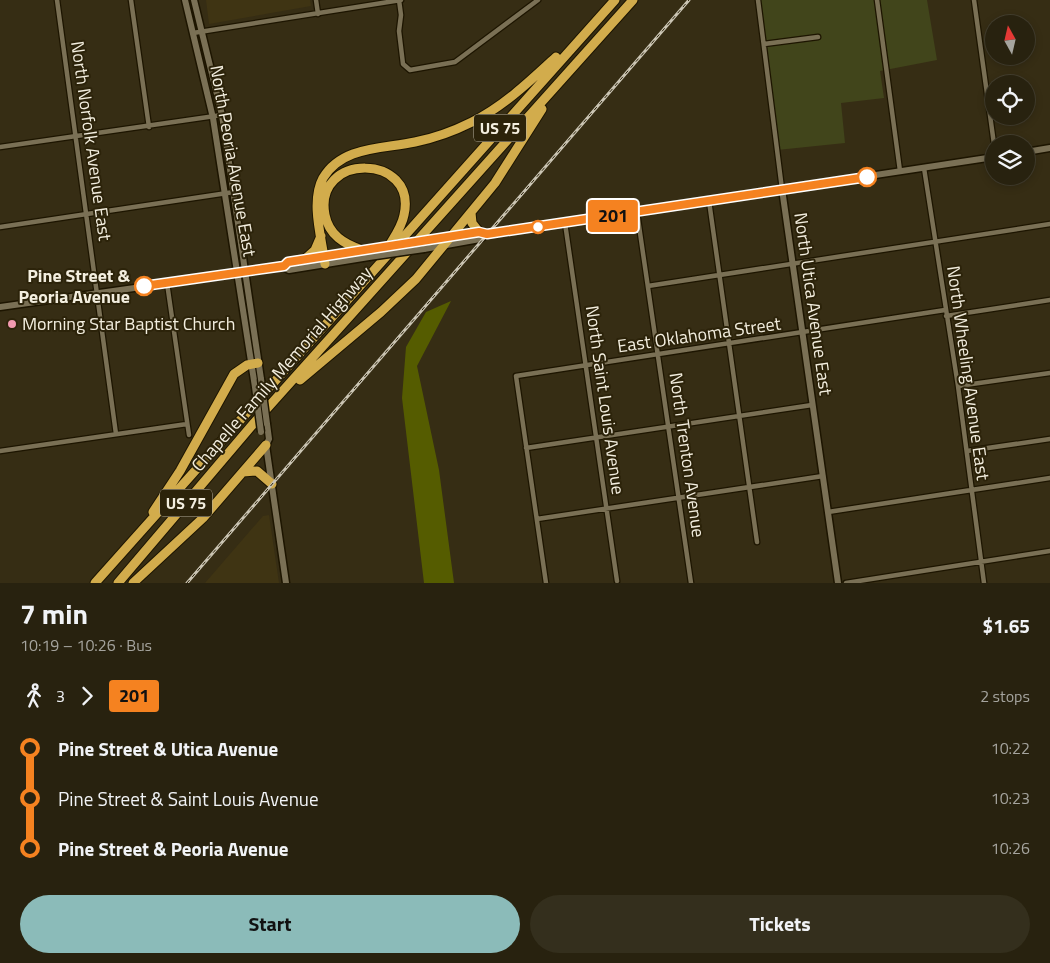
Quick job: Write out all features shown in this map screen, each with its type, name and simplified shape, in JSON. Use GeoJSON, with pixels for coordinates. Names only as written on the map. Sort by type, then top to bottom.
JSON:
{"type":"FeatureCollection","features":[{"type":"Feature","properties":{"kind":"highway","name":"Chapelle Family Memorial Highway"},"geometry":{"type":"LineString","coordinates":[[95,583],[614,0]]}},
{"type":"Feature","properties":{"kind":"highway","name":"Chapelle Family Memorial Highway"},"geometry":{"type":"LineString","coordinates":[[118,583],[268,408],[633,0]]}},
{"type":"Feature","properties":{"kind":"highway"},"geometry":{"type":"LineString","coordinates":[[325,260],[318,205],[319,190],[326,174],[338,162],[360,151],[436,136],[481,117],[520,90],[592,26]]}},
{"type":"Feature","properties":{"kind":"highway"},"geometry":{"type":"LineString","coordinates":[[268,408],[398,298],[444,246],[495,183],[523,136],[569,72]]}},
{"type":"Feature","properties":{"kind":"highway"},"geometry":{"type":"LineString","coordinates":[[362,250],[346,243],[334,234],[326,220],[324,205],[328,190],[338,177],[352,169],[369,167],[381,170],[391,176],[399,186],[405,202],[400,226],[378,263]]}},
{"type":"Feature","properties":{"kind":"highway"},"geometry":{"type":"LineString","coordinates":[[471,213],[472,223],[483,233]]}},
{"type":"Feature","properties":{"kind":"highway"},"geometry":{"type":"LineString","coordinates":[[305,259],[314,250],[321,236]]}},
{"type":"Feature","properties":{"kind":"highway"},"geometry":{"type":"LineString","coordinates":[[134,539],[171,485],[234,374],[255,364]]}},
{"type":"Feature","properties":{"kind":"highway"},"geometry":{"type":"LineString","coordinates":[[132,583],[203,518],[266,445]]}},
{"type":"Feature","properties":{"kind":"highway"},"geometry":{"type":"LineString","coordinates":[[243,472],[258,471],[272,484]]}},
{"type":"Feature","properties":{"kind":"main road","name":"North Peoria Avenue East"},"geometry":{"type":"LineString","coordinates":[[185,0],[213,118],[237,274],[255,364],[261,379],[269,439],[266,445]]}},
{"type":"Feature","properties":{"kind":"main road","name":"North Peoria Avenue East"},"geometry":{"type":"LineString","coordinates":[[194,0],[222,116],[234,192],[246,272],[255,364],[255,387],[262,440],[266,445],[286,583]]}},
{"type":"Feature","properties":{"kind":"main road"},"geometry":{"type":"LineString","coordinates":[[1035,150],[1050,148]]}},
{"type":"Feature","properties":{"kind":"main road"},"geometry":{"type":"LineString","coordinates":[[284,266],[289,270],[379,247],[451,236],[565,223],[985,158]]}},
{"type":"Feature","properties":{"kind":"main road","name":"North Utica Avenue East"},"geometry":{"type":"LineString","coordinates":[[782,190],[838,583]]}},
{"type":"Feature","properties":{"kind":"main road"},"geometry":{"type":"LineString","coordinates":[[0,307],[237,274],[284,266],[288,262],[305,259],[325,260],[368,257],[444,246],[480,239],[483,233]]}},
{"type":"Feature","properties":{"kind":"street","name":"North Norfolk Avenue East"},"geometry":{"type":"LineString","coordinates":[[57,0],[88,214],[116,434]]}},
{"type":"Feature","properties":{"kind":"street"},"geometry":{"type":"LineString","coordinates":[[131,0],[149,127]]}},
{"type":"Feature","properties":{"kind":"street"},"geometry":{"type":"LineString","coordinates":[[316,0],[318,14]]}},
{"type":"Feature","properties":{"kind":"street"},"geometry":{"type":"LineString","coordinates":[[193,33],[400,0],[399,31],[403,64],[410,70],[455,62],[538,0]]}},
{"type":"Feature","properties":{"kind":"street","name":"North Utica Avenue East"},"geometry":{"type":"LineString","coordinates":[[758,0],[782,190]]}},
{"type":"Feature","properties":{"kind":"street"},"geometry":{"type":"LineString","coordinates":[[877,0],[900,171]]}},
{"type":"Feature","properties":{"kind":"street"},"geometry":{"type":"LineString","coordinates":[[974,0],[993,135]]}},
{"type":"Feature","properties":{"kind":"street"},"geometry":{"type":"LineString","coordinates":[[764,44],[818,37]]}},
{"type":"Feature","properties":{"kind":"street"},"geometry":{"type":"LineString","coordinates":[[0,147],[222,116]]}},
{"type":"Feature","properties":{"kind":"street","name":"North Wheeling Avenue East"},"geometry":{"type":"LineString","coordinates":[[924,168],[934,242],[958,386],[984,583]]}},
{"type":"Feature","properties":{"kind":"street"},"geometry":{"type":"LineString","coordinates":[[0,227],[226,195],[234,192]]}},
{"type":"Feature","properties":{"kind":"street"},"geometry":{"type":"LineString","coordinates":[[709,201],[758,542]]}},
{"type":"Feature","properties":{"kind":"street","name":"North Trenton Avenue"},"geometry":{"type":"LineString","coordinates":[[637,212],[691,583]]}},
{"type":"Feature","properties":{"kind":"street","name":"North Saint Louis Avenue"},"geometry":{"type":"LineString","coordinates":[[565,223],[617,581]]}},
{"type":"Feature","properties":{"kind":"street"},"geometry":{"type":"LineString","coordinates":[[648,286],[1050,224]]}},
{"type":"Feature","properties":{"kind":"street"},"geometry":{"type":"LineString","coordinates":[[167,283],[189,435]]}},
{"type":"Feature","properties":{"kind":"street","name":"East Oklahoma Street"},"geometry":{"type":"LineString","coordinates":[[526,448],[516,376],[802,333],[1050,300]]}},
{"type":"Feature","properties":{"kind":"street"},"geometry":{"type":"LineString","coordinates":[[958,386],[1050,373]]}},
{"type":"Feature","properties":{"kind":"street"},"geometry":{"type":"LineString","coordinates":[[546,583],[526,448],[812,405]]}},
{"type":"Feature","properties":{"kind":"street"},"geometry":{"type":"LineString","coordinates":[[0,451],[187,424]]}},
{"type":"Feature","properties":{"kind":"street"},"geometry":{"type":"LineString","coordinates":[[966,451],[1050,439]]}},
{"type":"Feature","properties":{"kind":"street"},"geometry":{"type":"LineString","coordinates":[[537,519],[823,476]]}},
{"type":"Feature","properties":{"kind":"street"},"geometry":{"type":"LineString","coordinates":[[828,512],[1050,478]]}},
{"type":"Feature","properties":{"kind":"street"},"geometry":{"type":"LineString","coordinates":[[846,583],[1050,551]]}},
{"type":"Feature","properties":{"kind":"shaded area"},"geometry":{"type":"Polygon","coordinates":[[[206,0],[310,0],[311,6],[209,24],[206,0]]]}},
{"type":"Feature","properties":{"kind":"shaded area"},"geometry":{"type":"Polygon","coordinates":[[[269,515],[279,583],[205,583],[263,516],[269,515]]]}},
{"type":"Feature","properties":{"kind":"green space"},"geometry":{"type":"Polygon","coordinates":[[[757,0],[927,0],[937,60],[880,71],[884,98],[841,103],[845,143],[777,150],[757,0]]]}},
{"type":"Feature","properties":{"kind":"green space"},"geometry":{"type":"Polygon","coordinates":[[[451,301],[417,366],[439,470],[454,583],[424,583],[402,398],[406,347],[426,312],[451,301]]]}},
{"type":"Feature","properties":{"kind":"railway"},"geometry":{"type":"LineString","coordinates":[[187,583],[689,0]]}},
{"type":"Feature","properties":{"kind":"bus line","name":"201"},"geometry":{"type":"LineString","coordinates":[[144,286],[237,274],[284,266],[288,262],[479,232],[487,234],[565,223],[867,177]]}},
{"type":"Feature","properties":{"kind":"place","name":"Pine Street & Peoria Avenue"},"geometry":{"type":"Point","coordinates":[144,286]}},
{"type":"Feature","properties":{"kind":"place","name":"Morning Star Baptist Church"},"geometry":{"type":"Point","coordinates":[12,324]}}]}
